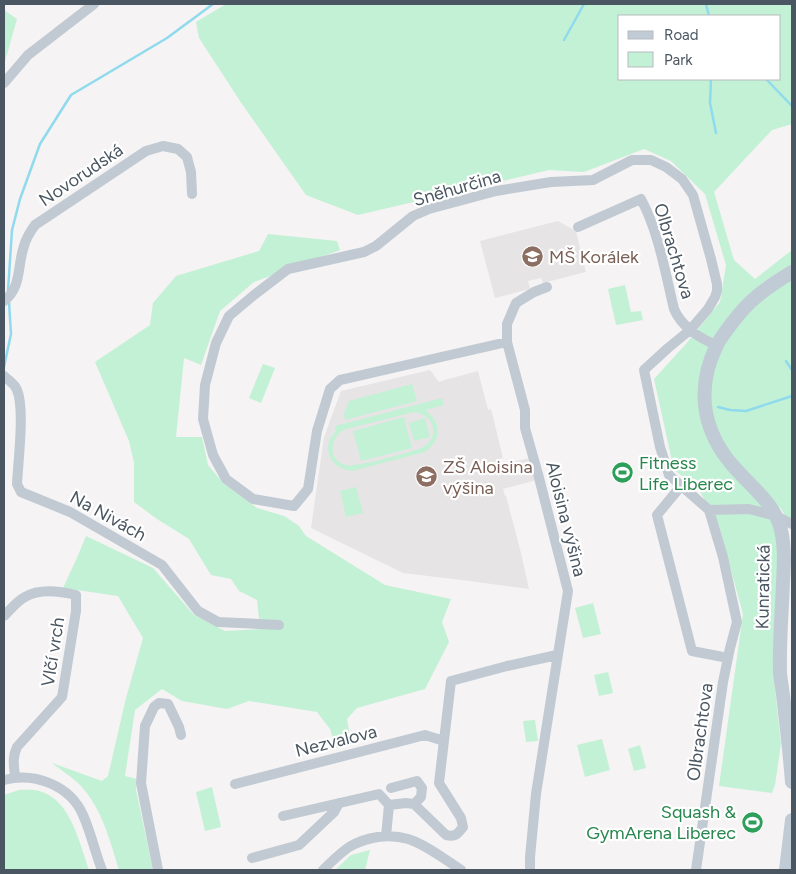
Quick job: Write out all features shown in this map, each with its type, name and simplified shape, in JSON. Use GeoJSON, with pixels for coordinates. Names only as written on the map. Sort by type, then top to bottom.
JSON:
{"type":"FeatureCollection","features":[{"type":"Feature","properties":{"kind":"street"},"geometry":{"type":"LineString","coordinates":[[4,83],[28,55],[94,4]]}},
{"type":"Feature","properties":{"kind":"street","name":"Novorudská"},"geometry":{"type":"LineString","coordinates":[[8,298],[18,278],[23,247],[28,233],[35,225],[146,151],[163,146],[178,149],[187,157],[191,172],[192,194]]}},
{"type":"Feature","properties":{"kind":"street","name":"Sněhurčina"},"geometry":{"type":"LineString","coordinates":[[506,342],[340,380],[330,390],[317,431],[308,489],[294,506],[253,499],[226,479],[213,455],[204,419],[205,385],[216,343],[229,316],[288,269],[364,252],[376,246],[413,216],[496,191],[551,182],[593,180],[632,160],[651,160],[666,167],[682,179],[693,194],[717,284],[717,291],[708,309],[690,330]]}},
{"type":"Feature","properties":{"kind":"street","name":"Olbrachtova"},"geometry":{"type":"LineString","coordinates":[[578,227],[641,199],[650,216],[657,238],[677,317],[703,340],[717,345]]}},
{"type":"Feature","properties":{"kind":"street","name":"Kunratická"},"geometry":{"type":"LineString","coordinates":[[792,272],[764,290],[736,318],[717,345],[708,368],[704,390],[708,423],[716,442],[737,471],[764,499],[776,516],[780,526],[784,564],[780,673],[792,775]]}},
{"type":"Feature","properties":{"kind":"street","name":"Aloisina výšina"},"geometry":{"type":"LineString","coordinates":[[530,870],[536,794],[568,591],[526,428],[525,410],[506,342],[506,324],[516,303],[534,292],[547,287]]}},
{"type":"Feature","properties":{"kind":"street"},"geometry":{"type":"LineString","coordinates":[[690,330],[644,370],[660,447],[669,475],[709,510],[749,509],[776,516],[792,524]]}},
{"type":"Feature","properties":{"kind":"street","name":"Na Nivách"},"geometry":{"type":"LineString","coordinates":[[5,378],[14,384],[17,389],[21,407],[17,484],[21,492],[70,512],[162,565],[198,611],[218,622],[278,625]]}},
{"type":"Feature","properties":{"kind":"street"},"geometry":{"type":"LineString","coordinates":[[681,486],[657,515],[692,651],[728,658]]}},
{"type":"Feature","properties":{"kind":"street","name":"Olbrachtova"},"geometry":{"type":"LineString","coordinates":[[696,870],[728,658],[737,622],[723,557],[709,510]]}},
{"type":"Feature","properties":{"kind":"street","name":"Vlčí vrch"},"geometry":{"type":"LineString","coordinates":[[4,616],[25,597],[41,591],[65,592],[76,595],[76,611],[62,697],[15,752],[13,762],[15,777]]}},
{"type":"Feature","properties":{"kind":"street"},"geometry":{"type":"LineString","coordinates":[[389,805],[414,804],[446,835],[457,835],[463,828],[462,818],[439,783],[451,681],[557,655]]}},
{"type":"Feature","properties":{"kind":"street"},"geometry":{"type":"LineString","coordinates":[[158,870],[140,786],[145,726],[154,707],[159,703],[168,704],[181,735]]}},
{"type":"Feature","properties":{"kind":"street","name":"Nezvalova"},"geometry":{"type":"LineString","coordinates":[[235,784],[425,735],[444,741]]}},
{"type":"Feature","properties":{"kind":"street"},"geometry":{"type":"LineString","coordinates":[[4,780],[15,777],[41,779],[64,791],[75,802],[85,818],[102,870]]}},
{"type":"Feature","properties":{"kind":"street"},"geometry":{"type":"LineString","coordinates":[[391,788],[417,782],[422,788],[421,796],[414,804]]}},
{"type":"Feature","properties":{"kind":"street"},"geometry":{"type":"LineString","coordinates":[[283,816],[379,794],[389,805],[386,836]]}},
{"type":"Feature","properties":{"kind":"street"},"geometry":{"type":"LineString","coordinates":[[252,858],[299,845],[334,812],[339,803]]}},
{"type":"Feature","properties":{"kind":"street"},"geometry":{"type":"LineString","coordinates":[[786,870],[792,820]]}},
{"type":"Feature","properties":{"kind":"street"},"geometry":{"type":"LineString","coordinates":[[323,870],[336,857],[349,848],[367,840],[386,836],[409,839],[457,869]]}},
{"type":"Feature","properties":{"kind":"shaded area","name":"MŠ Korálek"},"geometry":{"type":"Polygon","coordinates":[[[558,221],[576,231],[586,272],[543,283],[541,278],[528,281],[530,289],[495,298],[480,241],[558,221]]]}},
{"type":"Feature","properties":{"kind":"shaded area","name":"ZŠ Aloisina výšina"},"geometry":{"type":"Polygon","coordinates":[[[430,370],[439,382],[478,371],[488,410],[491,409],[503,458],[496,460],[497,466],[530,458],[536,480],[503,489],[529,589],[403,573],[311,528],[324,437],[341,391],[430,370]]]}},
{"type":"Feature","properties":{"kind":"green space"},"geometry":{"type":"Polygon","coordinates":[[[226,4],[792,4],[792,124],[772,130],[714,192],[734,260],[755,279],[792,250],[792,526],[779,506],[773,671],[781,744],[775,785],[772,793],[719,786],[743,614],[719,526],[698,488],[674,470],[654,379],[720,302],[726,265],[705,194],[671,161],[644,149],[584,172],[549,170],[358,215],[306,195],[242,104],[199,38],[196,22],[226,4]]]}},
{"type":"Feature","properties":{"kind":"green space"},"geometry":{"type":"Polygon","coordinates":[[[4,10],[17,19],[4,65],[4,10]]]}},
{"type":"Feature","properties":{"kind":"green space"},"geometry":{"type":"Polygon","coordinates":[[[268,234],[337,241],[340,250],[254,282],[220,311],[201,365],[184,358],[176,437],[202,437],[208,465],[223,483],[257,508],[284,516],[299,526],[306,536],[385,585],[451,599],[442,622],[449,642],[425,689],[357,708],[347,719],[351,742],[336,748],[330,729],[317,712],[249,701],[227,709],[182,701],[162,689],[135,710],[125,776],[137,779],[136,790],[153,870],[119,870],[100,814],[88,794],[70,776],[52,763],[102,781],[108,776],[126,698],[143,638],[118,596],[63,588],[86,536],[153,568],[194,615],[225,631],[260,629],[257,600],[239,591],[231,579],[211,575],[189,539],[134,502],[134,463],[129,441],[95,362],[150,325],[153,303],[176,276],[259,251],[268,234]]]}},
{"type":"Feature","properties":{"kind":"green space"},"geometry":{"type":"Polygon","coordinates":[[[625,285],[631,312],[641,311],[643,320],[616,325],[608,289],[625,285]]]}},
{"type":"Feature","properties":{"kind":"green space"},"geometry":{"type":"Polygon","coordinates":[[[263,364],[275,368],[261,403],[249,398],[263,364]]]}},
{"type":"Feature","properties":{"kind":"green space"},"geometry":{"type":"Polygon","coordinates":[[[412,384],[417,401],[345,420],[344,414],[349,401],[412,384]]]}},
{"type":"Feature","properties":{"kind":"green space"},"geometry":{"type":"Polygon","coordinates":[[[442,398],[444,405],[425,410],[435,420],[438,431],[435,442],[425,452],[352,471],[338,466],[330,456],[329,444],[331,437],[336,431],[335,426],[442,398]],[[414,412],[343,430],[335,438],[333,454],[339,462],[351,465],[381,460],[419,449],[426,445],[433,435],[431,423],[422,414],[414,412]]]}},
{"type":"Feature","properties":{"kind":"green space"},"geometry":{"type":"Polygon","coordinates":[[[404,417],[412,448],[361,461],[353,431],[404,417]]]}},
{"type":"Feature","properties":{"kind":"green space"},"geometry":{"type":"Polygon","coordinates":[[[425,418],[430,437],[414,441],[409,423],[425,418]]]}},
{"type":"Feature","properties":{"kind":"green space"},"geometry":{"type":"Polygon","coordinates":[[[356,487],[363,513],[346,517],[340,491],[356,487]]]}},
{"type":"Feature","properties":{"kind":"green space"},"geometry":{"type":"Polygon","coordinates":[[[593,603],[601,634],[583,638],[575,608],[593,603]]]}},
{"type":"Feature","properties":{"kind":"green space"},"geometry":{"type":"Polygon","coordinates":[[[608,672],[613,693],[599,696],[594,675],[608,672]]]}},
{"type":"Feature","properties":{"kind":"green space"},"geometry":{"type":"Polygon","coordinates":[[[535,720],[538,741],[526,742],[523,721],[535,720]]]}},
{"type":"Feature","properties":{"kind":"green space"},"geometry":{"type":"Polygon","coordinates":[[[602,739],[610,770],[585,777],[577,745],[602,739]]]}},
{"type":"Feature","properties":{"kind":"green space"},"geometry":{"type":"Polygon","coordinates":[[[640,745],[646,768],[634,771],[628,749],[640,745]]]}},
{"type":"Feature","properties":{"kind":"green space"},"geometry":{"type":"Polygon","coordinates":[[[212,787],[221,827],[205,831],[196,792],[212,787]]]}},
{"type":"Feature","properties":{"kind":"green space"},"geometry":{"type":"Polygon","coordinates":[[[19,790],[42,792],[60,804],[73,825],[89,870],[4,870],[4,795],[19,790]]]}},
{"type":"Feature","properties":{"kind":"green space"},"geometry":{"type":"Polygon","coordinates":[[[370,850],[365,870],[335,870],[351,855],[370,850]]]}},
{"type":"Feature","properties":{"kind":"waterway"},"geometry":{"type":"LineString","coordinates":[[8,291],[12,230],[20,199],[40,144],[71,95],[167,38],[213,4]]}},
{"type":"Feature","properties":{"kind":"waterway"},"geometry":{"type":"LineString","coordinates":[[564,40],[584,4]]}},
{"type":"Feature","properties":{"kind":"waterway"},"geometry":{"type":"LineString","coordinates":[[706,4],[709,15]]}},
{"type":"Feature","properties":{"kind":"waterway"},"geometry":{"type":"LineString","coordinates":[[711,80],[710,103],[716,133]]}},
{"type":"Feature","properties":{"kind":"waterway"},"geometry":{"type":"LineString","coordinates":[[767,80],[792,106]]}},
{"type":"Feature","properties":{"kind":"waterway"},"geometry":{"type":"LineString","coordinates":[[4,367],[11,334],[9,302]]}},
{"type":"Feature","properties":{"kind":"waterway"},"geometry":{"type":"LineString","coordinates":[[786,361],[792,370]]}},
{"type":"Feature","properties":{"kind":"waterway"},"geometry":{"type":"LineString","coordinates":[[718,407],[746,411],[792,396]]}},
{"type":"Feature","properties":{"kind":"place","name":"MŠ Korálek"},"geometry":{"type":"Point","coordinates":[533,257]}},
{"type":"Feature","properties":{"kind":"place","name":"Fitness Life Liberec"},"geometry":{"type":"Point","coordinates":[623,473]}},
{"type":"Feature","properties":{"kind":"place","name":"ZŠ Aloisina výšina"},"geometry":{"type":"Point","coordinates":[427,477]}},
{"type":"Feature","properties":{"kind":"place","name":"Squash & GymArena Liberec"},"geometry":{"type":"Point","coordinates":[752,822]}}]}
